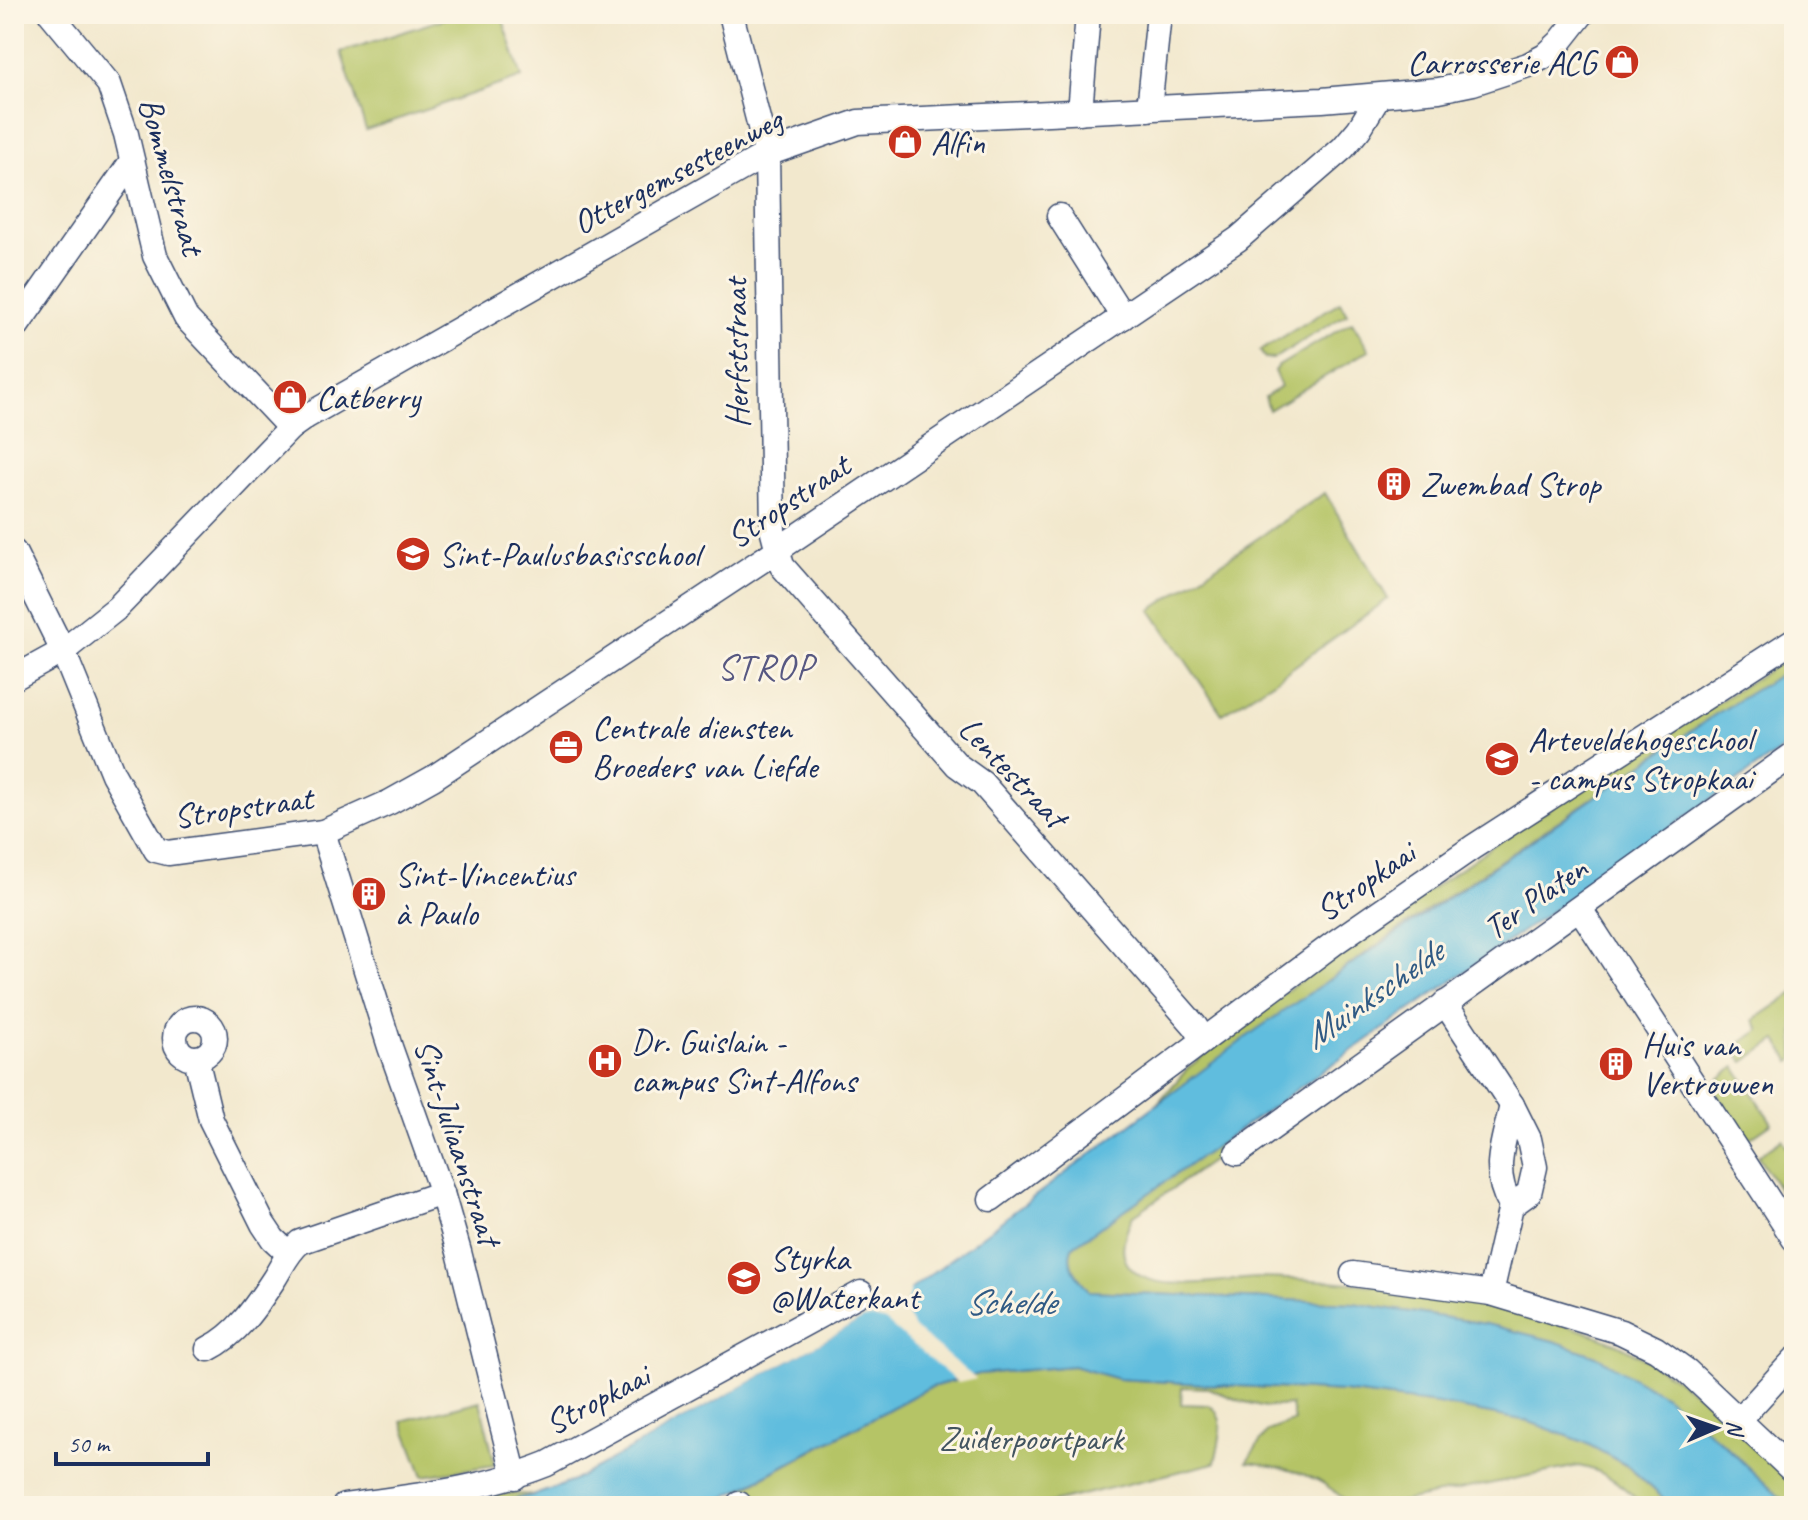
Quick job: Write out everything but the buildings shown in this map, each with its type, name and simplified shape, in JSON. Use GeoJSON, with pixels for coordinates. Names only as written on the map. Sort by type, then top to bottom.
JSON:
{"type":"FeatureCollection","features":[{"type":"Feature","properties":{"kind":"street","name":"Bommelstraat"},"geometry":{"type":"LineString","coordinates":[[51,14],[109,84],[126,134],[155,256],[186,318],[290,428]]}},
{"type":"Feature","properties":{"kind":"street","name":"Herfststraat"},"geometry":{"type":"LineString","coordinates":[[731,14],[767,154],[773,532],[776,551]]}},
{"type":"Feature","properties":{"kind":"street"},"geometry":{"type":"LineString","coordinates":[[1080,112],[1088,14]]}},
{"type":"Feature","properties":{"kind":"street"},"geometry":{"type":"LineString","coordinates":[[1149,109],[1159,14]]}},
{"type":"Feature","properties":{"kind":"street","name":"Ottergemsesteenweg"},"geometry":{"type":"LineString","coordinates":[[14,678],[63,651],[117,608],[290,428],[411,355],[767,154],[858,122],[1149,109],[1439,90],[1473,83],[1528,65],[1545,56],[1582,14]]}},
{"type":"Feature","properties":{"kind":"street","name":"Stropstraat"},"geometry":{"type":"LineString","coordinates":[[63,651],[113,774],[156,850],[168,853],[323,832],[390,802],[433,778],[776,551],[1250,229],[1343,148],[1379,96]]}},
{"type":"Feature","properties":{"kind":"street"},"geometry":{"type":"LineString","coordinates":[[14,330],[132,161]]}},
{"type":"Feature","properties":{"kind":"street"},"geometry":{"type":"LineString","coordinates":[[1059,216],[1123,317]]}},
{"type":"Feature","properties":{"kind":"street","name":"Lentestraat"},"geometry":{"type":"LineString","coordinates":[[776,551],[782,566],[957,765],[982,783],[1195,1026],[1203,1039]]}},
{"type":"Feature","properties":{"kind":"street"},"geometry":{"type":"LineString","coordinates":[[14,552],[63,651]]}},
{"type":"Feature","properties":{"kind":"street","name":"Stropkaai"},"geometry":{"type":"LineString","coordinates":[[991,1199],[1337,941],[1473,847],[1794,640]]}},
{"type":"Feature","properties":{"kind":"street","name":"Ter Platen"},"geometry":{"type":"LineString","coordinates":[[1237,1153],[1794,754]]}},
{"type":"Feature","properties":{"kind":"street","name":"Sint-Juliaanstraat"},"geometry":{"type":"LineString","coordinates":[[323,832],[390,1047],[442,1193],[515,1477]]}},
{"type":"Feature","properties":{"kind":"street"},"geometry":{"type":"LineString","coordinates":[[1580,909],[1794,1239]]}},
{"type":"Feature","properties":{"kind":"street"},"geometry":{"type":"LineString","coordinates":[[1445,1003],[1512,1105],[1529,1139],[1535,1167],[1529,1193],[1511,1206],[1491,1293]]}},
{"type":"Feature","properties":{"kind":"street"},"geometry":{"type":"LineString","coordinates":[[196,1058],[211,1120],[263,1224],[287,1252]]}},
{"type":"Feature","properties":{"kind":"street"},"geometry":{"type":"LineString","coordinates":[[1511,1206],[1504,1194],[1498,1169],[1512,1105]]}},
{"type":"Feature","properties":{"kind":"street"},"geometry":{"type":"LineString","coordinates":[[208,1349],[233,1333],[275,1278],[287,1252],[300,1242],[442,1193]]}},
{"type":"Feature","properties":{"kind":"street"},"geometry":{"type":"LineString","coordinates":[[1353,1274],[1491,1293],[1621,1332],[1656,1349],[1687,1371],[1794,1472]]}},
{"type":"Feature","properties":{"kind":"street","name":"Stropkaai"},"geometry":{"type":"LineString","coordinates":[[344,1506],[468,1489],[515,1477],[547,1464],[861,1293]]}},
{"type":"Feature","properties":{"kind":"street"},"geometry":{"type":"LineString","coordinates":[[1739,1420],[1794,1360]]}},
{"type":"Feature","properties":{"kind":"green space"},"geometry":{"type":"Polygon","coordinates":[[[459,14],[501,14],[522,77],[366,130],[341,52],[459,14]]]}},
{"type":"Feature","properties":{"kind":"green space"},"geometry":{"type":"Polygon","coordinates":[[[1340,302],[1347,314],[1273,359],[1265,358],[1260,351],[1340,302]]]}},
{"type":"Feature","properties":{"kind":"green space"},"geometry":{"type":"Polygon","coordinates":[[[1352,322],[1369,350],[1269,410],[1265,397],[1281,387],[1274,371],[1277,367],[1352,322]]]}},
{"type":"Feature","properties":{"kind":"green space"},"geometry":{"type":"Polygon","coordinates":[[[1325,493],[1388,599],[1274,681],[1222,714],[1151,610],[1325,493]]]}},
{"type":"Feature","properties":{"kind":"green space"},"geometry":{"type":"Polygon","coordinates":[[[1794,654],[1794,666],[1713,716],[1385,939],[1156,1105],[1189,1067],[1289,989],[1511,833],[1794,654]]]}},
{"type":"Feature","properties":{"kind":"green space"},"geometry":{"type":"Polygon","coordinates":[[[1794,993],[1794,1060],[1791,1062],[1777,1040],[1744,1062],[1730,1050],[1760,1030],[1754,1020],[1794,993]]]}},
{"type":"Feature","properties":{"kind":"green space"},"geometry":{"type":"Polygon","coordinates":[[[1735,1067],[1772,1123],[1747,1140],[1711,1085],[1735,1067]]]}},
{"type":"Feature","properties":{"kind":"green space"},"geometry":{"type":"Polygon","coordinates":[[[1226,1139],[1232,1147],[1133,1216],[1123,1248],[1131,1269],[1139,1275],[1181,1284],[1267,1278],[1332,1281],[1411,1290],[1491,1305],[1603,1338],[1668,1374],[1722,1416],[1794,1484],[1794,1506],[1789,1506],[1721,1442],[1596,1356],[1554,1341],[1486,1324],[1353,1303],[1089,1291],[1071,1265],[1072,1247],[1226,1139]]]}},
{"type":"Feature","properties":{"kind":"green space"},"geometry":{"type":"Polygon","coordinates":[[[1782,1139],[1794,1157],[1794,1188],[1783,1195],[1758,1156],[1782,1139]]]}},
{"type":"Feature","properties":{"kind":"green space","name":"Zuiderpoortpark"},"geometry":{"type":"Polygon","coordinates":[[[1073,1366],[1118,1379],[1343,1392],[1438,1404],[1527,1421],[1584,1442],[1628,1467],[1672,1506],[1644,1506],[1606,1475],[1578,1466],[1379,1506],[1352,1504],[1307,1476],[1246,1462],[1268,1431],[1294,1421],[1291,1405],[1265,1407],[1208,1388],[1182,1387],[1181,1404],[1209,1405],[1219,1417],[1221,1432],[1215,1463],[1036,1506],[748,1506],[740,1490],[928,1388],[979,1374],[1073,1366]]]}},
{"type":"Feature","properties":{"kind":"green space"},"geometry":{"type":"Polygon","coordinates":[[[480,1401],[495,1465],[423,1476],[402,1421],[480,1401]]]}},
{"type":"Feature","properties":{"kind":"green space"},"geometry":{"type":"Polygon","coordinates":[[[502,1493],[535,1495],[480,1506],[406,1506],[502,1493]]]}},
{"type":"Feature","properties":{"kind":"water","name":"Schelde"},"geometry":{"type":"Polygon","coordinates":[[[1794,666],[1794,741],[1072,1247],[1070,1253],[1074,1270],[1089,1291],[1353,1303],[1486,1324],[1554,1341],[1596,1356],[1667,1397],[1721,1442],[1789,1506],[1672,1506],[1628,1466],[1584,1442],[1527,1421],[1438,1404],[1343,1392],[1118,1379],[1073,1366],[979,1374],[928,1388],[709,1506],[480,1506],[535,1495],[571,1482],[899,1298],[1256,1030],[1713,716],[1794,666]]]}},
{"type":"Feature","properties":{"kind":"pier"},"geometry":{"type":"Polygon","coordinates":[[[1143,1110],[911,1288],[905,1306],[914,1328],[976,1379],[958,1383],[885,1321],[863,1319],[591,1470],[579,1473],[897,1295],[1143,1110]]]}},
{"type":"Feature","properties":{"kind":"place","name":"Carrosserie ACG"},"geometry":{"type":"Point","coordinates":[1622,62]}},
{"type":"Feature","properties":{"kind":"place","name":"Alfin"},"geometry":{"type":"Point","coordinates":[905,142]}},
{"type":"Feature","properties":{"kind":"place","name":"Catberry"},"geometry":{"type":"Point","coordinates":[290,397]}},
{"type":"Feature","properties":{"kind":"place","name":"Zwembad Strop"},"geometry":{"type":"Point","coordinates":[1394,484]}},
{"type":"Feature","properties":{"kind":"place","name":"Sint-Paulusbasisschool"},"geometry":{"type":"Point","coordinates":[413,554]}},
{"type":"Feature","properties":{"kind":"place","name":"Centrale diensten Broeders van Liefde"},"geometry":{"type":"Point","coordinates":[566,747]}},
{"type":"Feature","properties":{"kind":"place","name":"Arteveldehogeschool - campus Stropkaai"},"geometry":{"type":"Point","coordinates":[1502,759]}},
{"type":"Feature","properties":{"kind":"place","name":"Sint-Vincentius à Paulo"},"geometry":{"type":"Point","coordinates":[369,894]}},
{"type":"Feature","properties":{"kind":"place","name":"Dr. Guislain - campus Sint-Alfons"},"geometry":{"type":"Point","coordinates":[605,1061]}},
{"type":"Feature","properties":{"kind":"place","name":"Huis van Vertrouwen"},"geometry":{"type":"Point","coordinates":[1616,1064]}},
{"type":"Feature","properties":{"kind":"place","name":"Styrka @Waterkant"},"geometry":{"type":"Point","coordinates":[744,1278]}},
{"type":"Feature","properties":{"kind":"district","name":"STROP"},"geometry":{"type":"Point","coordinates":[766,667]}},
{"type":"Feature","properties":{"kind":"water label","name":"Muinkschelde"},"geometry":{"type":"Point","coordinates":[1373,994]}}]}
